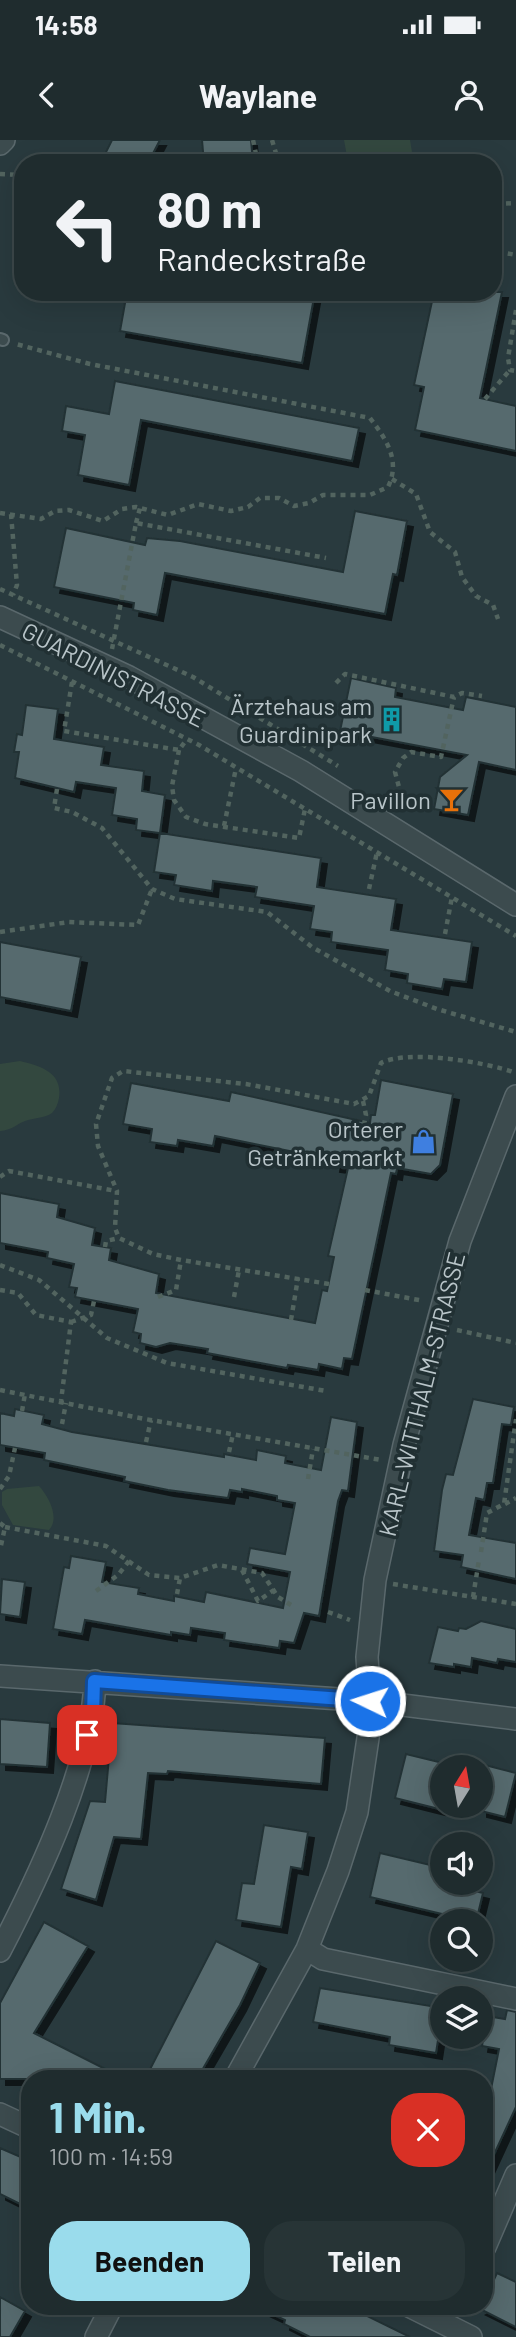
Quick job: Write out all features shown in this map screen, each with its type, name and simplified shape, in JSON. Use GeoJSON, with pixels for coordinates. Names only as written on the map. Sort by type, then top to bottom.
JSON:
{"type":"FeatureCollection","features":[{"type":"Feature","properties":{"kind":"street"},"geometry":{"type":"LineString","coordinates":[[0,144],[4,140]]}},
{"type":"Feature","properties":{"kind":"street","name":"GUARDINISTRASSE"},"geometry":{"type":"LineString","coordinates":[[0,617],[108,668],[301,771],[516,905]]}},
{"type":"Feature","properties":{"kind":"street","name":"KARL-WITTHALM-STRASSE"},"geometry":{"type":"LineString","coordinates":[[240,2070],[307,1949],[338,1871],[357,1812],[369,1736],[367,1657],[375,1580],[400,1463],[436,1325],[476,1194],[516,1096]]}},
{"type":"Feature","properties":{"kind":"street"},"geometry":{"type":"LineString","coordinates":[[0,1676],[370,1701],[516,1719]]}},
{"type":"Feature","properties":{"kind":"street"},"geometry":{"type":"LineString","coordinates":[[0,1951],[24,1905],[68,1798],[93,1714],[94,1681]]}},
{"type":"Feature","properties":{"kind":"street"},"geometry":{"type":"LineString","coordinates":[[307,1949],[323,1959],[516,1999]]}},
{"type":"Feature","properties":{"kind":"street"},"geometry":{"type":"LineString","coordinates":[[0,2114],[21,2124]]}},
{"type":"Feature","properties":{"kind":"street"},"geometry":{"type":"LineString","coordinates":[[493,2229],[515,2179]]}},
{"type":"Feature","properties":{"kind":"street"},"geometry":{"type":"LineString","coordinates":[[96,2337],[107,2315]]}},
{"type":"Feature","properties":{"kind":"street"},"geometry":{"type":"LineString","coordinates":[[450,2315],[471,2337]]}},
{"type":"Feature","properties":{"kind":"path"},"geometry":{"type":"LineString","coordinates":[[485,399],[513,371],[508,358],[516,309]]}},
{"type":"Feature","properties":{"kind":"path"},"geometry":{"type":"LineString","coordinates":[[0,513],[24,519],[41,519],[55,511],[69,510],[103,521],[122,509],[140,508],[168,515],[198,504],[231,511],[248,507],[260,498],[279,498],[294,506],[335,493],[370,495],[388,487],[392,479],[391,452],[370,418],[54,356],[2,340]]}},
{"type":"Feature","properties":{"kind":"path"},"geometry":{"type":"LineString","coordinates":[[392,479],[416,494],[429,532],[455,552],[462,577],[476,596],[493,605],[498,620]]}},
{"type":"Feature","properties":{"kind":"path"},"geometry":{"type":"LineString","coordinates":[[108,668],[140,508]]}},
{"type":"Feature","properties":{"kind":"path"},"geometry":{"type":"LineString","coordinates":[[11,514],[17,585],[13,594]]}},
{"type":"Feature","properties":{"kind":"path"},"geometry":{"type":"LineString","coordinates":[[136,523],[326,558]]}},
{"type":"Feature","properties":{"kind":"path"},"geometry":{"type":"LineString","coordinates":[[0,645],[187,740],[516,936]]}},
{"type":"Feature","properties":{"kind":"path"},"geometry":{"type":"LineString","coordinates":[[77,653],[64,731],[179,750]]}},
{"type":"Feature","properties":{"kind":"path"},"geometry":{"type":"LineString","coordinates":[[336,683],[345,674],[454,697],[462,693],[482,696]]}},
{"type":"Feature","properties":{"kind":"path"},"geometry":{"type":"LineString","coordinates":[[399,806],[401,791],[395,772],[402,758],[411,752],[441,757],[454,697]]}},
{"type":"Feature","properties":{"kind":"path"},"geometry":{"type":"LineString","coordinates":[[202,719],[179,750],[172,786],[179,810],[186,817],[299,838],[305,808]]}},
{"type":"Feature","properties":{"kind":"path"},"geometry":{"type":"LineString","coordinates":[[224,826],[236,768]]}},
{"type":"Feature","properties":{"kind":"path"},"geometry":{"type":"LineString","coordinates":[[57,789],[54,808],[72,812],[102,828],[152,888],[175,899],[267,912],[312,947],[390,991],[436,1009],[516,1031]]}},
{"type":"Feature","properties":{"kind":"path"},"geometry":{"type":"LineString","coordinates":[[369,889],[377,852]]}},
{"type":"Feature","properties":{"kind":"path"},"geometry":{"type":"LineString","coordinates":[[0,932],[69,922],[138,925],[152,888]]}},
{"type":"Feature","properties":{"kind":"path"},"geometry":{"type":"LineString","coordinates":[[445,934],[452,897]]}},
{"type":"Feature","properties":{"kind":"path"},"geometry":{"type":"LineString","coordinates":[[119,1238],[115,1228],[117,1191],[98,1146],[96,1125],[112,1078],[122,1071],[246,1084],[342,1103],[363,1101],[369,1096],[381,1063],[393,1057],[451,1061],[516,1073]]}},
{"type":"Feature","properties":{"kind":"path"},"geometry":{"type":"LineString","coordinates":[[363,1101],[366,1115],[363,1129]]}},
{"type":"Feature","properties":{"kind":"path"},"geometry":{"type":"LineString","coordinates":[[0,1177],[9,1171],[117,1191]]}},
{"type":"Feature","properties":{"kind":"path"},"geometry":{"type":"LineString","coordinates":[[105,1247],[106,1241],[119,1238],[153,1254],[329,1284]]}},
{"type":"Feature","properties":{"kind":"path"},"geometry":{"type":"LineString","coordinates":[[158,1297],[176,1290],[181,1260]]}},
{"type":"Feature","properties":{"kind":"path"},"geometry":{"type":"LineString","coordinates":[[0,1265],[39,1280],[107,1338],[167,1363],[326,1391]]}},
{"type":"Feature","properties":{"kind":"path"},"geometry":{"type":"LineString","coordinates":[[234,1297],[239,1270]]}},
{"type":"Feature","properties":{"kind":"path"},"geometry":{"type":"LineString","coordinates":[[291,1320],[298,1278]]}},
{"type":"Feature","properties":{"kind":"path"},"geometry":{"type":"LineString","coordinates":[[0,1290],[18,1293],[36,1315],[71,1322],[91,1315],[94,1301]]}},
{"type":"Feature","properties":{"kind":"path"},"geometry":{"type":"LineString","coordinates":[[365,1290],[442,1304]]}},
{"type":"Feature","properties":{"kind":"path"},"geometry":{"type":"LineString","coordinates":[[62,1424],[71,1322]]}},
{"type":"Feature","properties":{"kind":"path"},"geometry":{"type":"LineString","coordinates":[[436,1325],[516,1343]]}},
{"type":"Feature","properties":{"kind":"path"},"geometry":{"type":"LineString","coordinates":[[0,1390],[151,1420],[400,1463]]}},
{"type":"Feature","properties":{"kind":"path"},"geometry":{"type":"LineString","coordinates":[[22,1411],[25,1394]]}},
{"type":"Feature","properties":{"kind":"path"},"geometry":{"type":"LineString","coordinates":[[504,1504],[514,1452],[516,1419]]}},
{"type":"Feature","properties":{"kind":"path"},"geometry":{"type":"LineString","coordinates":[[146,1442],[151,1420]]}},
{"type":"Feature","properties":{"kind":"path"},"geometry":{"type":"LineString","coordinates":[[229,1452],[233,1434]]}},
{"type":"Feature","properties":{"kind":"path"},"geometry":{"type":"LineString","coordinates":[[0,1489],[9,1476],[15,1448]]}},
{"type":"Feature","properties":{"kind":"path"},"geometry":{"type":"LineString","coordinates":[[308,1479],[313,1449]]}},
{"type":"Feature","properties":{"kind":"path"},"geometry":{"type":"LineString","coordinates":[[481,1552],[487,1513],[516,1498]]}},
{"type":"Feature","properties":{"kind":"path"},"geometry":{"type":"LineString","coordinates":[[0,1522],[5,1527],[106,1546],[149,1574],[180,1578],[218,1565],[262,1573],[283,1602],[291,1605]]}},
{"type":"Feature","properties":{"kind":"path"},"geometry":{"type":"LineString","coordinates":[[0,1550],[5,1527]]}},
{"type":"Feature","properties":{"kind":"path"},"geometry":{"type":"LineString","coordinates":[[473,1598],[479,1560]]}},
{"type":"Feature","properties":{"kind":"path"},"geometry":{"type":"LineString","coordinates":[[96,1591],[118,1575],[128,1561]]}},
{"type":"Feature","properties":{"kind":"path"},"geometry":{"type":"LineString","coordinates":[[242,1569],[258,1601],[274,1590]]}},
{"type":"Feature","properties":{"kind":"path"},"geometry":{"type":"LineString","coordinates":[[177,1594],[180,1578]]}},
{"type":"Feature","properties":{"kind":"path"},"geometry":{"type":"LineString","coordinates":[[375,1580],[516,1604]]}},
{"type":"Feature","properties":{"kind":"path"},"geometry":{"type":"LineString","coordinates":[[328,1612],[345,1618]]}},
{"type":"Feature","properties":{"kind":"green space"},"geometry":{"type":"Polygon","coordinates":[[[344,140],[410,140],[412,152],[399,154],[347,154],[344,140]]]}},
{"type":"Feature","properties":{"kind":"green space"},"geometry":{"type":"Polygon","coordinates":[[[20,1061],[42,1068],[54,1076],[59,1089],[58,1102],[49,1115],[0,1131],[0,1064],[20,1061]]]}},
{"type":"Feature","properties":{"kind":"green space"},"geometry":{"type":"Polygon","coordinates":[[[39,1486],[53,1514],[49,1530],[13,1525],[2,1505],[2,1492],[7,1489],[39,1486]]]}},
{"type":"Feature","properties":{"kind":"building"},"geometry":{"type":"Polygon","coordinates":[[[112,140],[160,140],[153,154],[105,154],[112,140]]]}},
{"type":"Feature","properties":{"kind":"building"},"geometry":{"type":"Polygon","coordinates":[[[202,140],[251,140],[252,154],[203,154],[202,140]]]}},
{"type":"Feature","properties":{"kind":"building"},"geometry":{"type":"Polygon","coordinates":[[[125,301],[313,301],[302,363],[120,331],[125,301]]]}},
{"type":"Feature","properties":{"kind":"building"},"geometry":{"type":"Polygon","coordinates":[[[432,301],[500,301],[480,398],[516,406],[516,451],[415,430],[424,387],[414,385],[432,301]]]}},
{"type":"Feature","properties":{"kind":"building"},"geometry":{"type":"Polygon","coordinates":[[[115,381],[359,428],[352,461],[141,420],[129,485],[78,475],[85,435],[62,431],[66,406],[109,414],[115,381]]]}},
{"type":"Feature","properties":{"kind":"building"},"geometry":{"type":"Polygon","coordinates":[[[355,511],[407,521],[397,575],[393,574],[385,614],[165,573],[157,615],[133,610],[134,603],[54,587],[66,528],[145,545],[147,538],[180,541],[343,572],[355,511]]]}},
{"type":"Feature","properties":{"kind":"building"},"geometry":{"type":"Polygon","coordinates":[[[351,678],[396,688],[395,697],[463,710],[466,697],[516,707],[516,770],[479,762],[468,815],[434,809],[440,777],[467,755],[340,731],[351,678]]]}},
{"type":"Feature","properties":{"kind":"building"},"geometry":{"type":"Polygon","coordinates":[[[26,705],[58,709],[54,739],[104,747],[101,765],[144,771],[142,791],[165,795],[160,833],[136,830],[137,819],[112,815],[116,788],[76,782],[74,792],[15,778],[19,752],[14,752],[17,734],[22,735],[26,705]]]}},
{"type":"Feature","properties":{"kind":"building"},"geometry":{"type":"Polygon","coordinates":[[[160,833],[321,858],[317,887],[396,899],[391,930],[472,942],[466,982],[444,979],[442,989],[407,983],[408,974],[385,970],[388,950],[331,942],[332,932],[310,929],[314,906],[255,897],[257,887],[213,881],[212,891],[174,885],[176,875],[154,872],[160,833]]]}},
{"type":"Feature","properties":{"kind":"building"},"geometry":{"type":"Polygon","coordinates":[[[0,942],[81,957],[71,1011],[0,997],[0,942]]]}},
{"type":"Feature","properties":{"kind":"building"},"geometry":{"type":"Polygon","coordinates":[[[381,1080],[453,1094],[440,1165],[431,1174],[397,1168],[396,1174],[391,1173],[352,1359],[344,1358],[342,1369],[319,1364],[318,1370],[288,1365],[287,1368],[207,1353],[208,1349],[170,1343],[156,1347],[140,1343],[141,1334],[133,1332],[138,1309],[75,1297],[77,1288],[69,1287],[74,1264],[47,1258],[48,1252],[0,1243],[0,1193],[59,1204],[57,1217],[95,1228],[92,1245],[111,1248],[109,1260],[159,1274],[156,1293],[315,1323],[322,1290],[327,1291],[334,1257],[328,1256],[348,1168],[334,1166],[335,1160],[215,1136],[213,1146],[178,1140],[177,1146],[150,1142],[152,1129],[123,1124],[131,1083],[229,1101],[231,1092],[370,1123],[371,1115],[375,1115],[381,1080]]]}},
{"type":"Feature","properties":{"kind":"building"},"geometry":{"type":"Polygon","coordinates":[[[473,1399],[514,1407],[511,1425],[502,1424],[493,1483],[487,1483],[484,1500],[476,1498],[469,1535],[516,1543],[516,1579],[461,1567],[463,1555],[434,1551],[446,1474],[453,1475],[473,1399]]]}},
{"type":"Feature","properties":{"kind":"building"},"geometry":{"type":"Polygon","coordinates":[[[15,1409],[44,1415],[42,1424],[72,1432],[224,1457],[224,1454],[256,1460],[257,1450],[286,1456],[285,1463],[321,1470],[331,1417],[357,1422],[348,1491],[342,1490],[338,1501],[319,1616],[304,1613],[294,1643],[280,1641],[279,1648],[224,1640],[225,1633],[191,1628],[190,1635],[171,1632],[171,1635],[85,1620],[82,1634],[53,1629],[64,1567],[69,1568],[71,1556],[106,1562],[102,1582],[139,1588],[138,1594],[174,1601],[174,1596],[204,1602],[206,1592],[283,1608],[290,1572],[247,1564],[250,1548],[285,1554],[295,1503],[277,1500],[277,1496],[242,1489],[242,1492],[230,1490],[228,1498],[168,1490],[124,1481],[125,1477],[44,1460],[45,1453],[0,1445],[0,1413],[14,1416],[15,1409]]]}},
{"type":"Feature","properties":{"kind":"building"},"geometry":{"type":"Polygon","coordinates":[[[2,1579],[25,1582],[20,1617],[0,1614],[2,1579]]]}},
{"type":"Feature","properties":{"kind":"building"},"geometry":{"type":"Polygon","coordinates":[[[481,1621],[516,1629],[516,1662],[498,1659],[497,1663],[472,1658],[471,1667],[429,1663],[438,1627],[458,1631],[459,1628],[466,1629],[481,1621]]]}},
{"type":"Feature","properties":{"kind":"building"},"geometry":{"type":"Polygon","coordinates":[[[0,1719],[50,1723],[47,1767],[0,1764],[0,1719]]]}},
{"type":"Feature","properties":{"kind":"building"},"geometry":{"type":"Polygon","coordinates":[[[112,1723],[325,1738],[321,1784],[168,1771],[167,1774],[148,1773],[141,1839],[114,1837],[96,1900],[61,1889],[90,1801],[105,1802],[112,1723]]]}},
{"type":"Feature","properties":{"kind":"building"},"geometry":{"type":"Polygon","coordinates":[[[406,1754],[430,1760],[430,1807],[395,1798],[406,1754]]]}},
{"type":"Feature","properties":{"kind":"building"},"geometry":{"type":"Polygon","coordinates":[[[494,1767],[516,1773],[505,1817],[494,1814],[494,1767]]]}},
{"type":"Feature","properties":{"kind":"building"},"geometry":{"type":"Polygon","coordinates":[[[264,1825],[308,1832],[302,1869],[291,1867],[281,1927],[236,1920],[242,1883],[254,1884],[264,1825]]]}},
{"type":"Feature","properties":{"kind":"building"},"geometry":{"type":"Polygon","coordinates":[[[380,1853],[430,1865],[430,1895],[483,1895],[479,1909],[430,1909],[430,1911],[370,1897],[380,1853]]]}},
{"type":"Feature","properties":{"kind":"building"},"geometry":{"type":"Polygon","coordinates":[[[44,1922],[88,1946],[34,2033],[107,2070],[21,2070],[21,2079],[0,2079],[0,2003],[44,1922]]]}},
{"type":"Feature","properties":{"kind":"building"},"geometry":{"type":"Polygon","coordinates":[[[216,1941],[260,1963],[240,2005],[202,2070],[150,2070],[216,1941]]]}},
{"type":"Feature","properties":{"kind":"building"},"geometry":{"type":"Polygon","coordinates":[[[320,1988],[430,2006],[430,2049],[437,2049],[436,2053],[389,2045],[390,2037],[313,2022],[320,1988]]]}},
{"type":"Feature","properties":{"kind":"building"},"geometry":{"type":"Polygon","coordinates":[[[507,2010],[516,2012],[516,2107],[493,2157],[493,2079],[499,2049],[493,2048],[493,2017],[505,2019],[507,2010]]]}},
{"type":"Feature","properties":{"kind":"building"},"geometry":{"type":"Polygon","coordinates":[[[0,2148],[21,2157],[21,2204],[0,2194],[0,2148]]]}},
{"type":"Feature","properties":{"kind":"building"},"geometry":{"type":"Polygon","coordinates":[[[497,2273],[516,2282],[516,2327],[492,2315],[493,2282],[497,2273]]]}},
{"type":"Feature","properties":{"kind":"building"},"geometry":{"type":"Polygon","coordinates":[[[0,2297],[21,2309],[23,2315],[10,2337],[0,2337],[0,2297]]]}},
{"type":"Feature","properties":{"kind":"building"},"geometry":{"type":"Polygon","coordinates":[[[274,2315],[365,2315],[410,2337],[310,2337],[284,2324],[285,2320],[274,2315]]]}},
{"type":"Feature","properties":{"kind":"place","name":"Ärztehaus am Guardinipark"},"geometry":{"type":"Point","coordinates":[392,719]}},
{"type":"Feature","properties":{"kind":"place","name":"Pavillon"},"geometry":{"type":"Point","coordinates":[451,799]}},
{"type":"Feature","properties":{"kind":"place","name":"Orterer Getränkemarkt"},"geometry":{"type":"Point","coordinates":[423,1142]}},
{"type":"Feature","properties":{"kind":"route"},"geometry":{"type":"LineString","coordinates":[[87,1735],[93,1714],[94,1681],[370,1701]]}}]}
